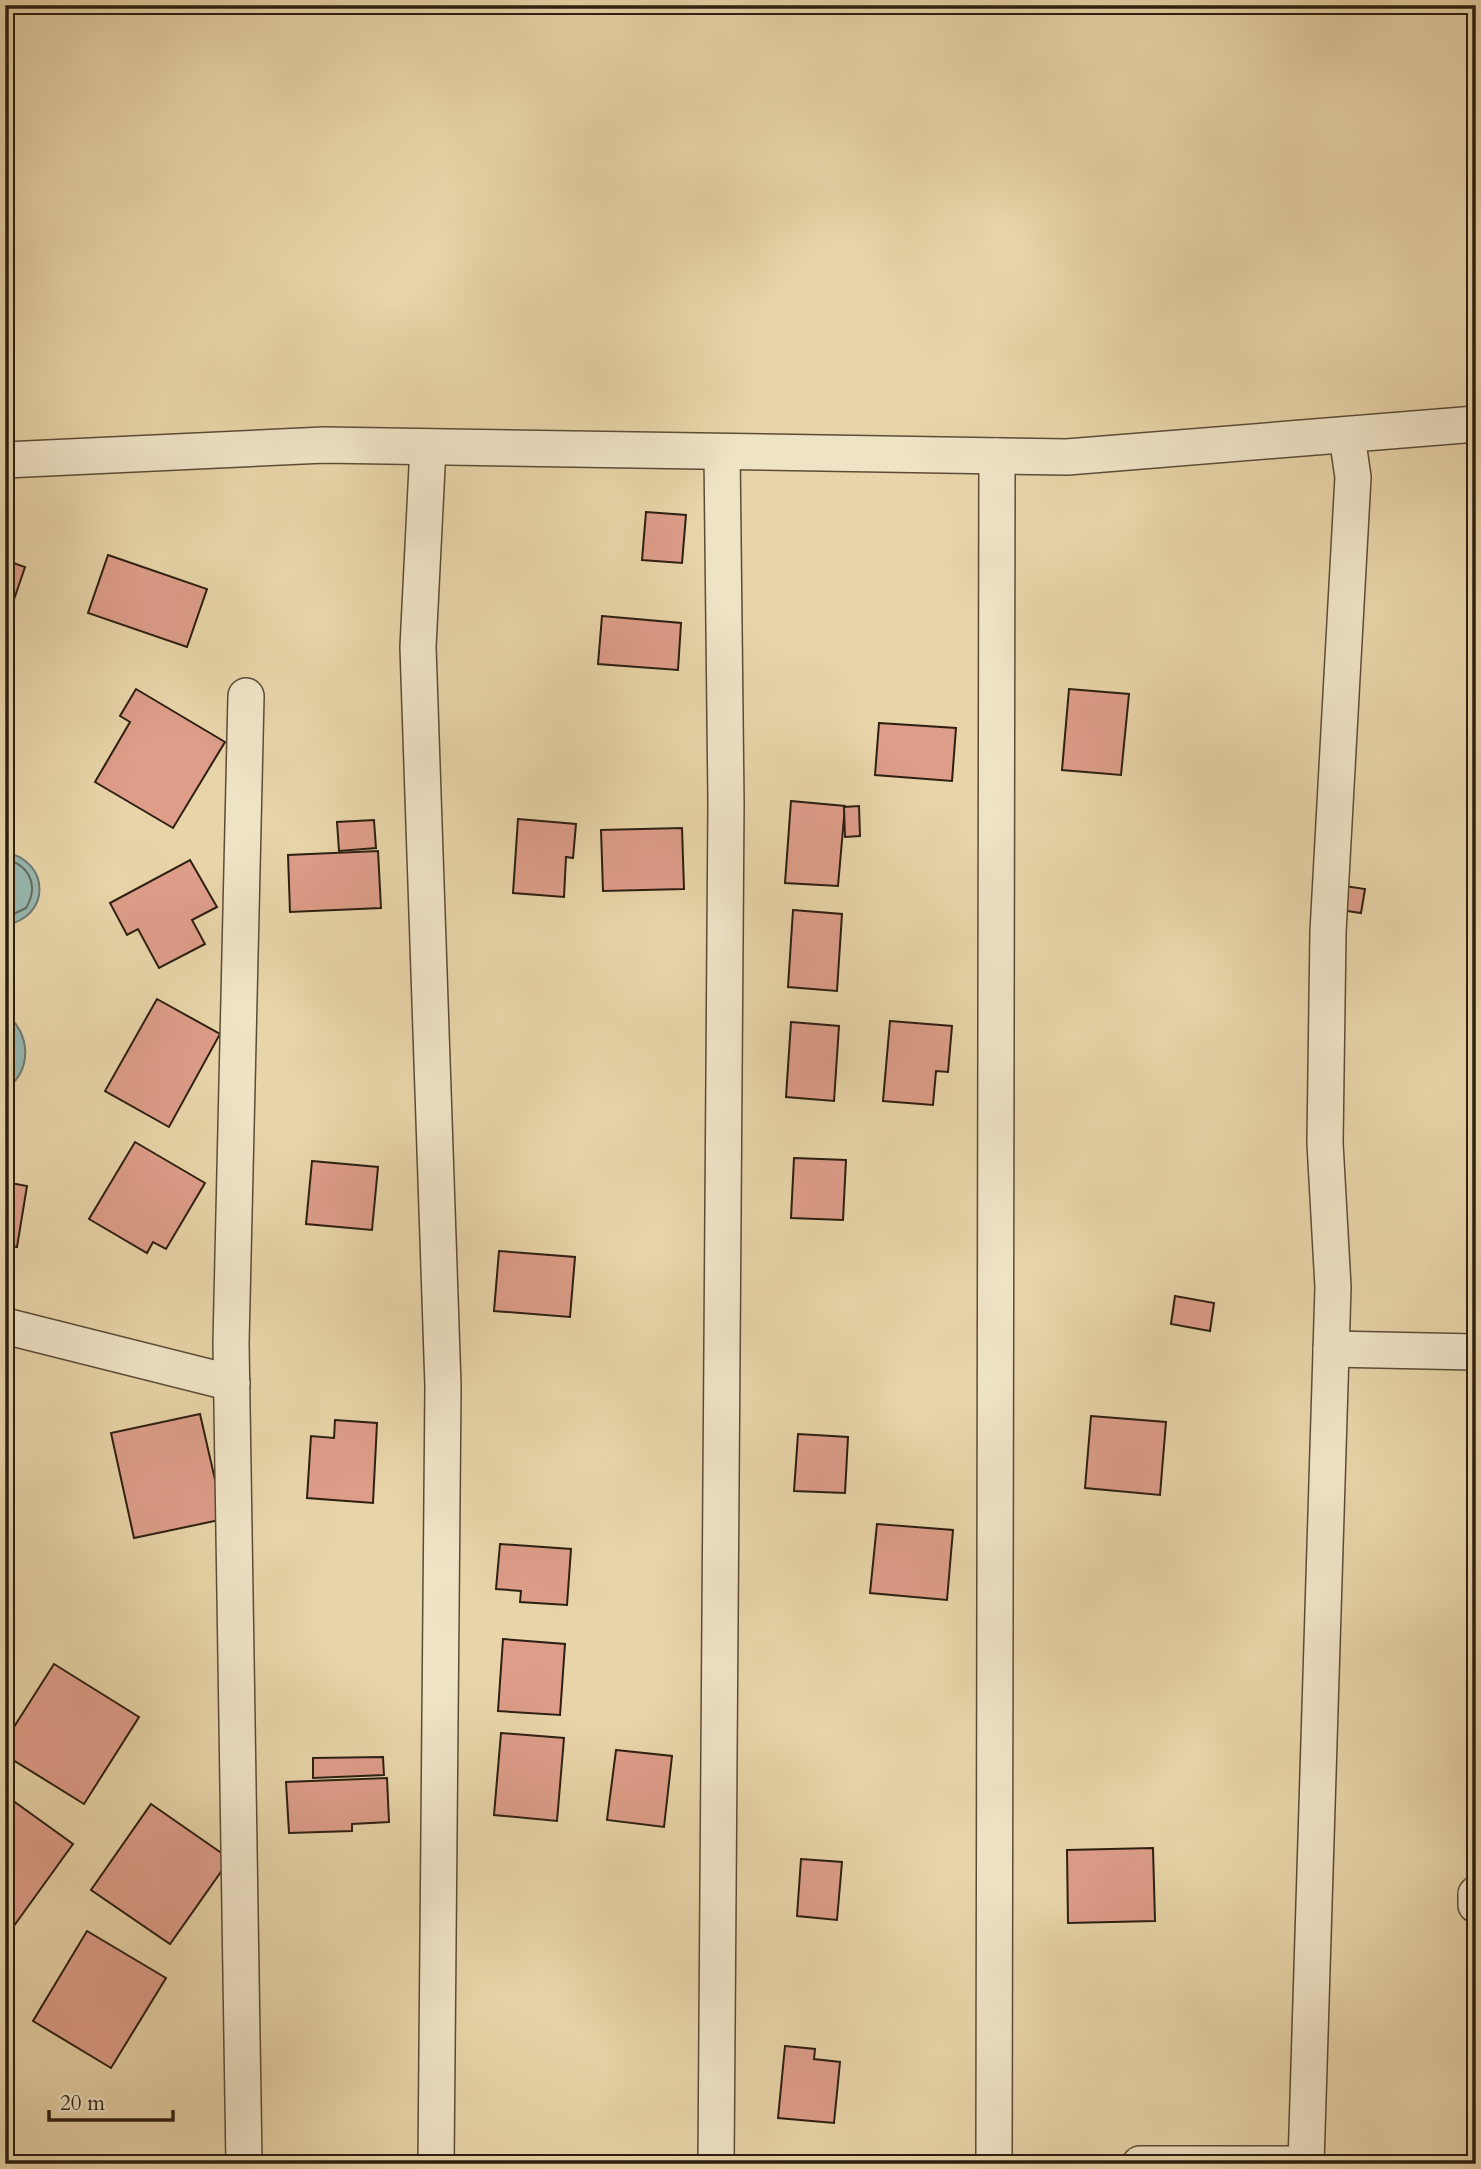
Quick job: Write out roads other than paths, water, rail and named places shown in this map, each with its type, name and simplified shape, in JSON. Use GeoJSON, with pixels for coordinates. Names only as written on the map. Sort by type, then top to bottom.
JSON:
{"type":"FeatureCollection","features":[{"type":"Feature","properties":{"kind":"street"},"geometry":{"type":"LineString","coordinates":[[5,460],[324,445],[1067,457],[1476,424]]}},
{"type":"Feature","properties":{"kind":"street"},"geometry":{"type":"LineString","coordinates":[[1306,2164],[1331,1349],[1332,1287],[1325,1143],[1328,932],[1353,477],[1347,436]]}},
{"type":"Feature","properties":{"kind":"street"},"geometry":{"type":"LineString","coordinates":[[428,447],[418,647],[443,1386],[436,2164]]}},
{"type":"Feature","properties":{"kind":"street"},"geometry":{"type":"LineString","coordinates":[[716,2164],[726,817],[722,452]]}},
{"type":"Feature","properties":{"kind":"street"},"geometry":{"type":"LineString","coordinates":[[994,2164],[997,456]]}},
{"type":"Feature","properties":{"kind":"street"},"geometry":{"type":"LineString","coordinates":[[244,2164],[232,1383],[246,696]]}},
{"type":"Feature","properties":{"kind":"street"},"geometry":{"type":"LineString","coordinates":[[5,1326],[232,1383]]}},
{"type":"Feature","properties":{"kind":"street"},"geometry":{"type":"LineString","coordinates":[[1331,1349],[1476,1352]]}},
{"type":"Feature","properties":{"kind":"street"},"geometry":{"type":"LineString","coordinates":[[1476,1894],[1476,1905]]}},
{"type":"Feature","properties":{"kind":"street"},"geometry":{"type":"LineString","coordinates":[[1140,2164],[1290,2164]]}},
{"type":"Feature","properties":{"kind":"water"},"geometry":{"type":"Polygon","coordinates":[[[5,852],[20,857],[31,866],[40,889],[31,912],[20,920],[5,925],[5,852]]]}},
{"type":"Feature","properties":{"kind":"water"},"geometry":{"type":"Polygon","coordinates":[[[5,1013],[20,1031],[25,1052],[20,1073],[5,1090],[5,1013]]]}}]}
